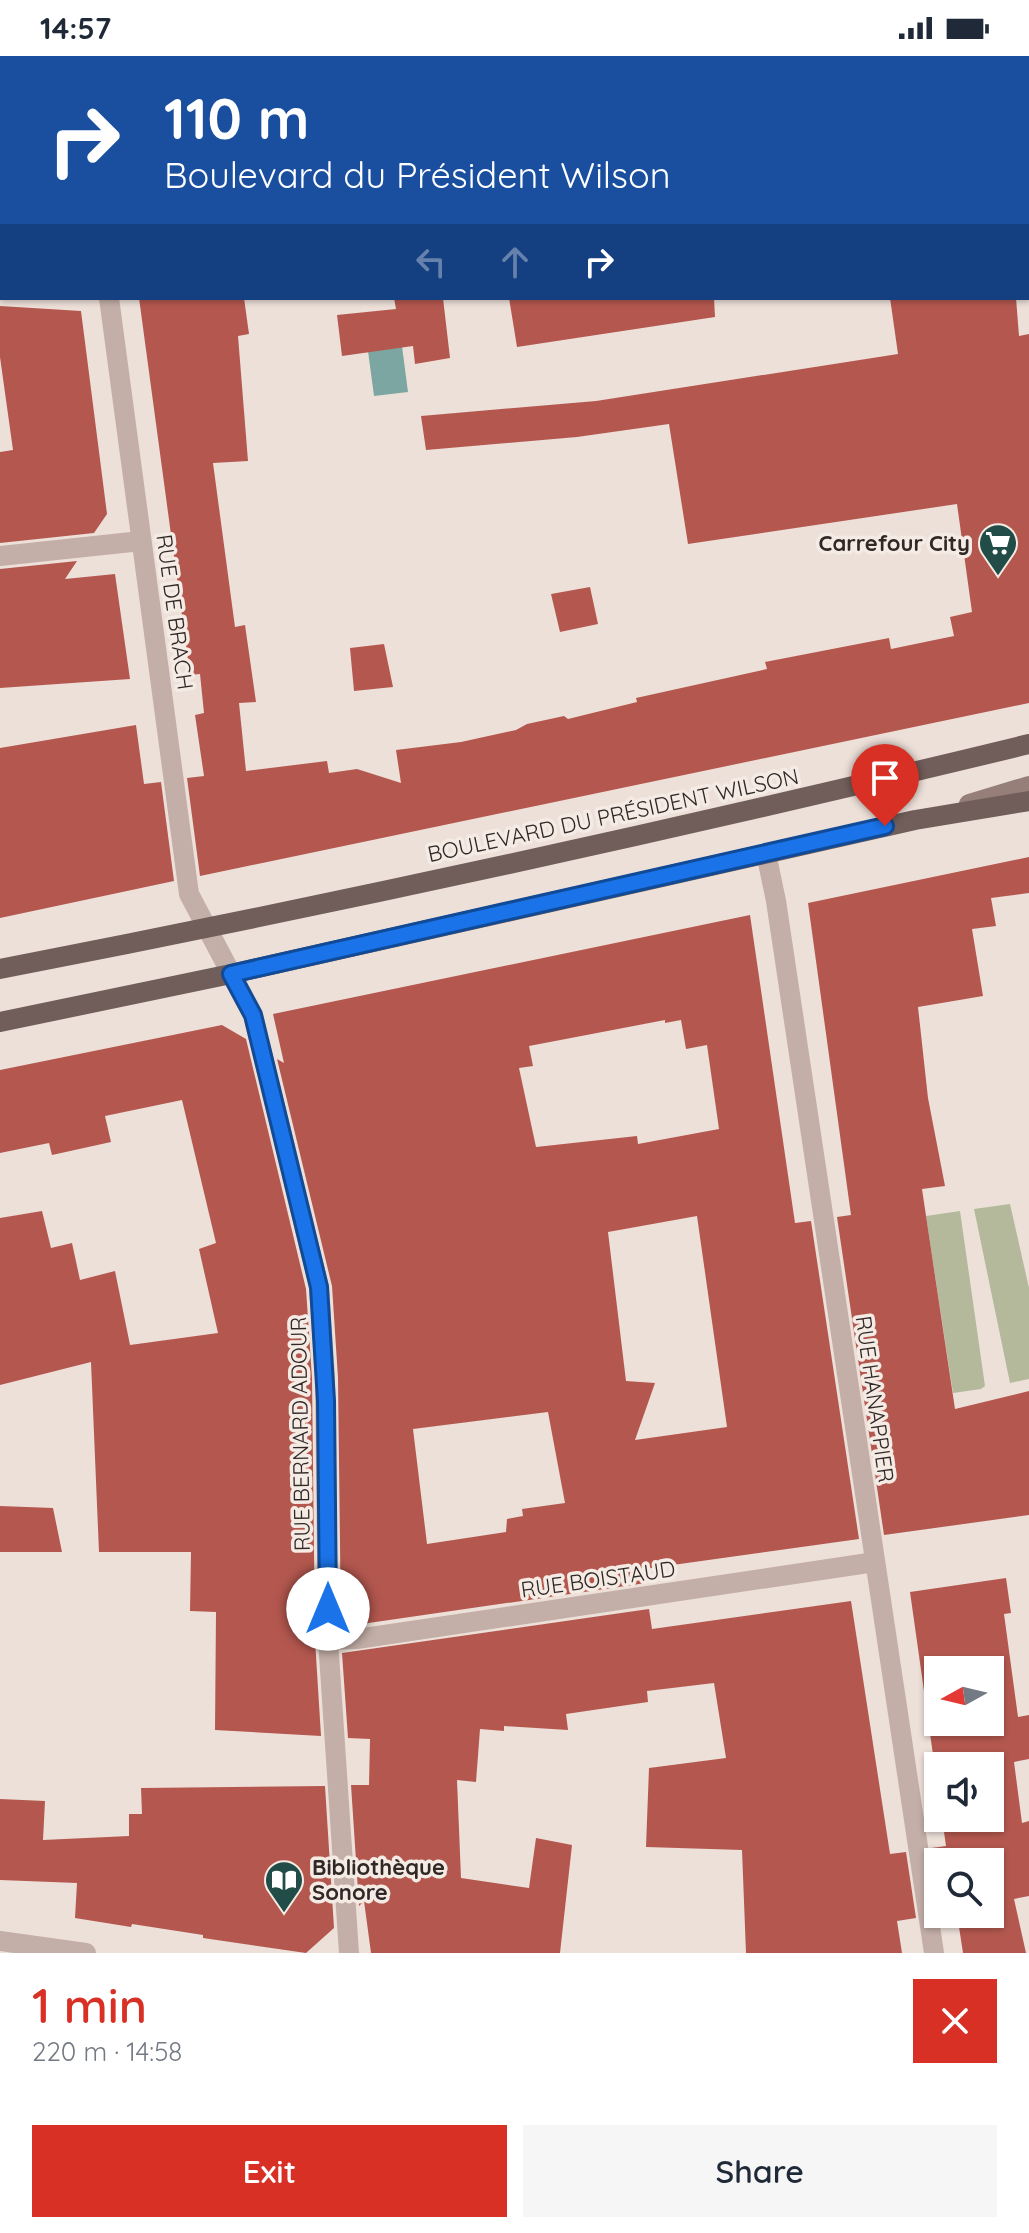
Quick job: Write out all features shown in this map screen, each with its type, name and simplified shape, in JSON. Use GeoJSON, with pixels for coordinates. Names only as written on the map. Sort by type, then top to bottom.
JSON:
{"type":"FeatureCollection","features":[{"type":"Feature","properties":{"kind":"main road","name":"BOULEVARD DU PRÉSIDENT WILSON"},"geometry":{"type":"LineString","coordinates":[[0,969],[207,928],[762,809],[1029,744]]}},
{"type":"Feature","properties":{"kind":"main road"},"geometry":{"type":"LineString","coordinates":[[915,820],[1029,786]]}},
{"type":"Feature","properties":{"kind":"main road"},"geometry":{"type":"LineString","coordinates":[[0,1022],[231,974],[915,820],[1029,801]]}},
{"type":"Feature","properties":{"kind":"street","name":"RUE DE BRACH"},"geometry":{"type":"LineString","coordinates":[[109,300],[189,894],[207,928]]}},
{"type":"Feature","properties":{"kind":"street"},"geometry":{"type":"LineString","coordinates":[[0,556],[141,541]]}},
{"type":"Feature","properties":{"kind":"street","name":"RUE HANAPPIER"},"geometry":{"type":"LineString","coordinates":[[766,853],[934,1953]]}},
{"type":"Feature","properties":{"kind":"street"},"geometry":{"type":"LineString","coordinates":[[207,928],[231,974]]}},
{"type":"Feature","properties":{"kind":"street","name":"RUE BERNARD ADOUR"},"geometry":{"type":"LineString","coordinates":[[231,974],[253,1015],[319,1287],[326,1390],[328,1640],[349,1953]]}},
{"type":"Feature","properties":{"kind":"street","name":"RUE BOISTAUD"},"geometry":{"type":"LineString","coordinates":[[328,1640],[373,1637],[875,1562]]}},
{"type":"Feature","properties":{"kind":"street"},"geometry":{"type":"LineString","coordinates":[[0,1941],[86,1953]]}},
{"type":"Feature","properties":{"kind":"green space"},"geometry":{"type":"Polygon","coordinates":[[[1010,1204],[1029,1288],[1029,1379],[1010,1383],[974,1209],[1010,1204]]]}},
{"type":"Feature","properties":{"kind":"green space"},"geometry":{"type":"Polygon","coordinates":[[[960,1211],[985,1386],[953,1393],[926,1216],[960,1211]]]}},
{"type":"Feature","properties":{"kind":"water"},"geometry":{"type":"Polygon","coordinates":[[[400,331],[408,392],[374,396],[366,336],[400,331]]]}},
{"type":"Feature","properties":{"kind":"building"},"geometry":{"type":"Polygon","coordinates":[[[139,300],[244,300],[249,334],[238,336],[248,461],[213,463],[235,627],[245,625],[256,702],[239,703],[246,771],[327,761],[329,773],[357,769],[401,783],[396,750],[461,742],[564,716],[568,719],[637,702],[636,698],[767,669],[765,662],[889,638],[891,649],[954,636],[950,617],[972,612],[957,504],[688,544],[669,424],[577,437],[426,450],[421,416],[596,401],[898,354],[890,300],[1016,300],[1019,336],[1029,334],[1029,703],[200,876],[187,778],[204,776],[195,715],[204,713],[200,674],[190,675],[139,300]]]}},
{"type":"Feature","properties":{"kind":"building"},"geometry":{"type":"Polygon","coordinates":[[[394,300],[443,300],[450,358],[415,364],[413,346],[342,356],[337,315],[396,309],[394,300]]]}},
{"type":"Feature","properties":{"kind":"building"},"geometry":{"type":"Polygon","coordinates":[[[509,300],[714,300],[715,317],[517,347],[509,300]]]}},
{"type":"Feature","properties":{"kind":"building"},"geometry":{"type":"Polygon","coordinates":[[[0,306],[81,311],[107,514],[94,533],[0,543],[0,452],[13,450],[0,357],[0,306]]]}},
{"type":"Feature","properties":{"kind":"building"},"geometry":{"type":"Polygon","coordinates":[[[77,561],[65,579],[115,574],[130,679],[0,688],[0,569],[77,561]]]}},
{"type":"Feature","properties":{"kind":"building"},"geometry":{"type":"Polygon","coordinates":[[[590,587],[598,624],[560,632],[551,594],[590,587]]]}},
{"type":"Feature","properties":{"kind":"building"},"geometry":{"type":"Polygon","coordinates":[[[384,644],[393,687],[354,691],[350,648],[384,644]]]}},
{"type":"Feature","properties":{"kind":"building"},"geometry":{"type":"Polygon","coordinates":[[[136,725],[144,784],[161,782],[174,881],[0,918],[0,748],[136,725]]]}},
{"type":"Feature","properties":{"kind":"building"},"geometry":{"type":"Polygon","coordinates":[[[1029,857],[1029,893],[991,898],[996,926],[972,929],[983,996],[918,1007],[928,1098],[945,1186],[922,1189],[955,1409],[1029,1391],[1029,1515],[884,1535],[837,1217],[851,1215],[808,903],[1029,857]]]}},
{"type":"Feature","properties":{"kind":"building"},"geometry":{"type":"Polygon","coordinates":[[[750,915],[795,1223],[811,1221],[859,1539],[644,1569],[646,1583],[341,1627],[338,1378],[332,1286],[277,1059],[284,1063],[273,1014],[750,915]],[[665,1020],[529,1046],[533,1066],[519,1068],[536,1147],[637,1136],[638,1144],[719,1129],[707,1045],[686,1049],[681,1020],[665,1023],[665,1020]],[[697,1216],[608,1232],[626,1381],[655,1383],[635,1440],[727,1427],[697,1216]],[[548,1412],[413,1429],[427,1544],[506,1532],[507,1519],[523,1516],[522,1509],[565,1503],[548,1412]]]}},
{"type":"Feature","properties":{"kind":"building"},"geometry":{"type":"Polygon","coordinates":[[[222,1025],[246,1039],[306,1289],[312,1378],[315,1640],[321,1736],[215,1730],[216,1612],[190,1611],[191,1552],[99,1552],[91,1362],[0,1385],[0,1218],[42,1211],[51,1248],[72,1243],[80,1280],[115,1271],[130,1345],[218,1333],[199,1249],[216,1243],[182,1100],[105,1116],[111,1142],[52,1155],[49,1143],[0,1153],[0,1070],[222,1025]]]}},
{"type":"Feature","properties":{"kind":"building"},"geometry":{"type":"Polygon","coordinates":[[[0,1506],[53,1508],[62,1552],[0,1552],[0,1506]]]}},
{"type":"Feature","properties":{"kind":"building"},"geometry":{"type":"Polygon","coordinates":[[[1006,1578],[1011,1613],[1004,1614],[1018,1717],[1029,1715],[1029,1759],[1014,1762],[1022,1823],[1029,1821],[1029,1896],[1014,1899],[1026,1953],[963,1953],[959,1928],[1004,1928],[1004,1848],[931,1848],[946,1846],[944,1832],[1004,1832],[1004,1752],[933,1752],[930,1736],[1004,1736],[1004,1656],[924,1656],[924,1691],[910,1592],[1006,1578]]]}},
{"type":"Feature","properties":{"kind":"building"},"geometry":{"type":"Polygon","coordinates":[[[851,1601],[890,1854],[906,1852],[916,1918],[897,1921],[902,1953],[746,1953],[742,1850],[646,1847],[649,1768],[726,1758],[714,1683],[647,1691],[648,1702],[566,1714],[568,1730],[504,1726],[504,1731],[480,1729],[476,1782],[457,1780],[461,1878],[529,1888],[536,1838],[572,1845],[560,1953],[371,1953],[364,1901],[359,1906],[351,1785],[369,1785],[370,1739],[348,1738],[342,1653],[649,1609],[652,1629],[851,1601]]]}},
{"type":"Feature","properties":{"kind":"building"},"geometry":{"type":"Polygon","coordinates":[[[325,1786],[334,1928],[306,1953],[132,1924],[131,1927],[75,1918],[77,1883],[0,1880],[0,1799],[45,1801],[43,1840],[129,1836],[129,1814],[142,1814],[141,1788],[325,1786]]]}},
{"type":"Feature","properties":{"kind":"place","name":"Carrefour City"},"geometry":{"type":"Point","coordinates":[998,577]}},
{"type":"Feature","properties":{"kind":"place","name":"Bibliothèque Sonore"},"geometry":{"type":"Point","coordinates":[284,1914]}},
{"type":"Feature","properties":{"kind":"route"},"geometry":{"type":"LineString","coordinates":[[328,1609],[326,1401],[319,1287],[253,1015],[231,974],[885,826]]}}]}
